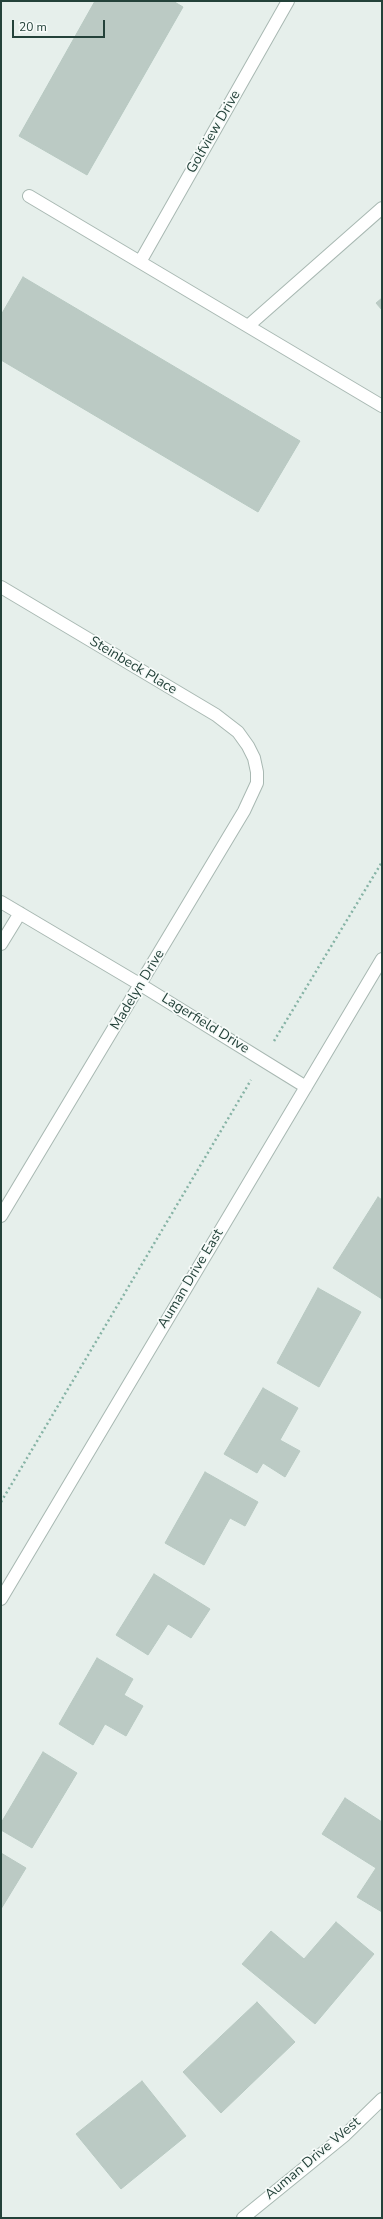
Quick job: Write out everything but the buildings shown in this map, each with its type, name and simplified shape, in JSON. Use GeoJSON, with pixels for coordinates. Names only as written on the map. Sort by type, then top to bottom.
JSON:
{"type":"FeatureCollection","features":[{"type":"Feature","properties":{"kind":"street","name":"Golfview Drive"},"geometry":{"type":"LineString","coordinates":[[140,262],[288,1]]}},
{"type":"Feature","properties":{"kind":"street"},"geometry":{"type":"LineString","coordinates":[[29,196],[382,406]]}},
{"type":"Feature","properties":{"kind":"street"},"geometry":{"type":"LineString","coordinates":[[248,326],[382,208]]}},
{"type":"Feature","properties":{"kind":"street","name":"Steinbeck Place"},"geometry":{"type":"LineString","coordinates":[[1,587],[216,715],[238,732],[254,758]]}},
{"type":"Feature","properties":{"kind":"street","name":"Madelyn Drive"},"geometry":{"type":"LineString","coordinates":[[1,1216],[251,798],[257,783],[257,772],[254,758]]}},
{"type":"Feature","properties":{"kind":"street","name":"Lagerfield Drive"},"geometry":{"type":"LineString","coordinates":[[1,902],[141,984],[306,1087]]}},
{"type":"Feature","properties":{"kind":"street"},"geometry":{"type":"LineString","coordinates":[[1,944],[20,913]]}},
{"type":"Feature","properties":{"kind":"street","name":"Auman Drive East"},"geometry":{"type":"LineString","coordinates":[[1,1600],[382,959]]}},
{"type":"Feature","properties":{"kind":"street","name":"Auman Drive West"},"geometry":{"type":"LineString","coordinates":[[243,2218],[345,2135],[382,2099]]}},
{"type":"Feature","properties":{"kind":"path"},"geometry":{"type":"LineString","coordinates":[[1,1502],[382,862]]}}]}
